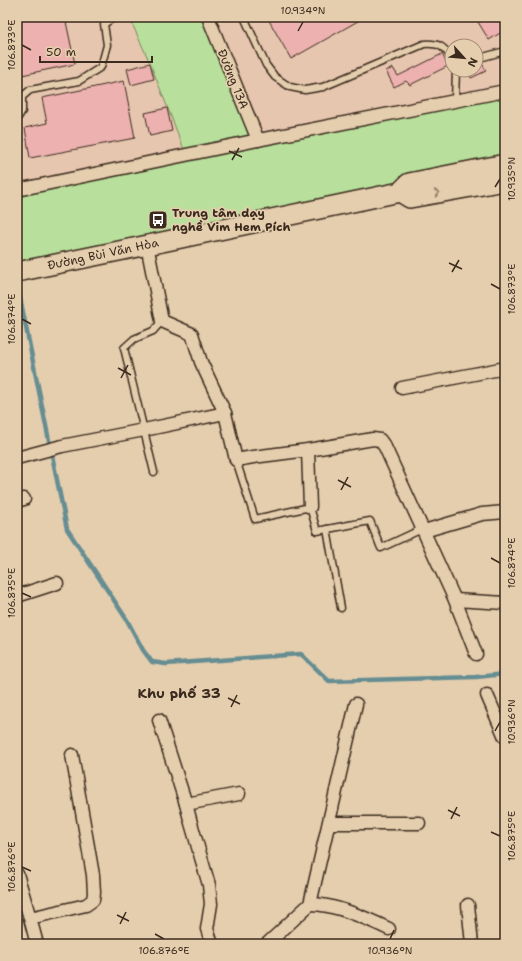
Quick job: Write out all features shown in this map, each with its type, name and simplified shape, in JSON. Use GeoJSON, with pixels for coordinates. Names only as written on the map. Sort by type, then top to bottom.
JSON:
{"type":"FeatureCollection","features":[{"type":"Feature","properties":{"kind":"main road","name":"Đường Bùi Văn Hòa"},"geometry":{"type":"LineString","coordinates":[[17,272],[400,192],[409,183],[505,164]]}},
{"type":"Feature","properties":{"kind":"main road","name":"Đường Bùi Văn Hòa"},"geometry":{"type":"LineString","coordinates":[[400,192],[410,198],[505,181]]}},
{"type":"Feature","properties":{"kind":"street","name":"Đường 13A"},"geometry":{"type":"LineString","coordinates":[[208,17],[258,140]]}},
{"type":"Feature","properties":{"kind":"street"},"geometry":{"type":"LineString","coordinates":[[17,190],[505,91]]}},
{"type":"Feature","properties":{"kind":"street"},"geometry":{"type":"LineString","coordinates":[[147,245],[162,321],[192,334],[201,362],[225,413],[236,460],[373,439],[380,440],[385,447],[455,600],[476,654]]}},
{"type":"Feature","properties":{"kind":"street"},"geometry":{"type":"LineString","coordinates":[[402,388],[505,368]]}},
{"type":"Feature","properties":{"kind":"street"},"geometry":{"type":"LineString","coordinates":[[17,458],[62,446],[225,413]]}},
{"type":"Feature","properties":{"kind":"street"},"geometry":{"type":"LineString","coordinates":[[308,450],[310,507]]}},
{"type":"Feature","properties":{"kind":"street"},"geometry":{"type":"LineString","coordinates":[[423,530],[482,514],[505,512]]}},
{"type":"Feature","properties":{"kind":"street"},"geometry":{"type":"LineString","coordinates":[[17,596],[57,583]]}},
{"type":"Feature","properties":{"kind":"street"},"geometry":{"type":"LineString","coordinates":[[455,600],[505,603]]}},
{"type":"Feature","properties":{"kind":"street"},"geometry":{"type":"LineString","coordinates":[[487,695],[505,737]]}},
{"type":"Feature","properties":{"kind":"street"},"geometry":{"type":"LineString","coordinates":[[267,944],[310,904],[356,704]]}},
{"type":"Feature","properties":{"kind":"street"},"geometry":{"type":"LineString","coordinates":[[159,720],[186,804],[209,885],[211,904],[207,929],[212,944]]}},
{"type":"Feature","properties":{"kind":"street"},"geometry":{"type":"LineString","coordinates":[[30,918],[86,905],[92,900],[94,893],[93,875],[72,755]]}},
{"type":"Feature","properties":{"kind":"street"},"geometry":{"type":"LineString","coordinates":[[186,804],[239,794]]}},
{"type":"Feature","properties":{"kind":"street"},"geometry":{"type":"LineString","coordinates":[[329,823],[419,823]]}},
{"type":"Feature","properties":{"kind":"street"},"geometry":{"type":"LineString","coordinates":[[17,874],[37,944]]}},
{"type":"Feature","properties":{"kind":"street"},"geometry":{"type":"LineString","coordinates":[[310,904],[318,904],[342,910],[371,920],[389,929]]}},
{"type":"Feature","properties":{"kind":"street"},"geometry":{"type":"LineString","coordinates":[[468,905],[472,944]]}},
{"type":"Feature","properties":{"kind":"lane"},"geometry":{"type":"LineString","coordinates":[[17,119],[22,111],[22,97],[30,90],[79,81],[101,67],[107,45],[102,17]]}},
{"type":"Feature","properties":{"kind":"lane"},"geometry":{"type":"LineString","coordinates":[[104,24],[115,17]]}},
{"type":"Feature","properties":{"kind":"lane"},"geometry":{"type":"LineString","coordinates":[[244,17],[266,65],[275,77],[290,87],[305,90],[323,87],[424,44],[434,43],[444,48]]}},
{"type":"Feature","properties":{"kind":"lane"},"geometry":{"type":"LineString","coordinates":[[484,57],[505,51]]}},
{"type":"Feature","properties":{"kind":"lane"},"geometry":{"type":"LineString","coordinates":[[455,101],[456,78]]}},
{"type":"Feature","properties":{"kind":"lane"},"geometry":{"type":"LineString","coordinates":[[154,472],[124,348],[134,339],[153,331],[162,321]]}},
{"type":"Feature","properties":{"kind":"lane"},"geometry":{"type":"LineString","coordinates":[[236,460],[255,519],[310,507],[317,531],[370,521],[381,548],[423,530]]}},
{"type":"Feature","properties":{"kind":"lane"},"geometry":{"type":"LineString","coordinates":[[326,529],[341,608]]}},
{"type":"Feature","properties":{"kind":"shaded area"},"geometry":{"type":"Polygon","coordinates":[[[17,17],[505,17],[505,88],[17,186],[17,17]]]}},
{"type":"Feature","properties":{"kind":"green space"},"geometry":{"type":"Polygon","coordinates":[[[129,17],[202,17],[251,138],[185,152],[150,63],[129,17]]]}},
{"type":"Feature","properties":{"kind":"green space"},"geometry":{"type":"Polygon","coordinates":[[[505,95],[505,155],[404,175],[396,184],[17,263],[17,193],[505,95]]]}},
{"type":"Feature","properties":{"kind":"building"},"geometry":{"type":"Polygon","coordinates":[[[17,17],[65,17],[75,64],[17,76],[17,17]]]}},
{"type":"Feature","properties":{"kind":"building"},"geometry":{"type":"Polygon","coordinates":[[[267,17],[365,17],[291,59],[267,17]]]}},
{"type":"Feature","properties":{"kind":"building"},"geometry":{"type":"Polygon","coordinates":[[[475,17],[505,17],[505,21],[501,24],[505,30],[489,40],[475,17]]]}},
{"type":"Feature","properties":{"kind":"building"},"geometry":{"type":"Polygon","coordinates":[[[442,54],[444,58],[444,68],[410,85],[406,81],[394,87],[386,71],[393,68],[398,76],[442,54]]]}},
{"type":"Feature","properties":{"kind":"building"},"geometry":{"type":"Polygon","coordinates":[[[150,63],[154,79],[131,85],[127,69],[150,63]]]}},
{"type":"Feature","properties":{"kind":"building"},"geometry":{"type":"Polygon","coordinates":[[[124,81],[135,138],[30,158],[25,128],[47,123],[42,98],[124,81]]]}},
{"type":"Feature","properties":{"kind":"building"},"geometry":{"type":"Polygon","coordinates":[[[167,108],[172,131],[150,136],[145,113],[167,108]]]}},
{"type":"Feature","properties":{"kind":"waterway"},"geometry":{"type":"LineString","coordinates":[[18,288],[67,529],[127,620],[143,650],[152,662],[166,664],[301,654],[329,681],[476,677],[505,674]]}},
{"type":"Feature","properties":{"kind":"place","name":"Trung tâm dạy nghề Vim Hem Pích"},"geometry":{"type":"Point","coordinates":[158,220]}},
{"type":"Feature","properties":{"kind":"district","name":"Khu phố 33"},"geometry":{"type":"Point","coordinates":[179,693]}}]}
